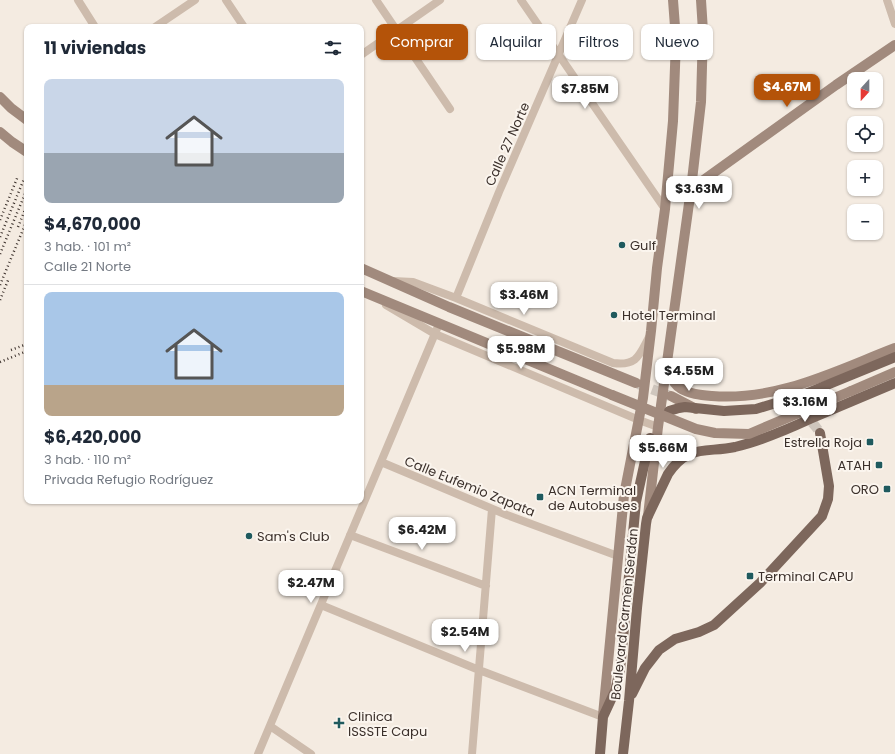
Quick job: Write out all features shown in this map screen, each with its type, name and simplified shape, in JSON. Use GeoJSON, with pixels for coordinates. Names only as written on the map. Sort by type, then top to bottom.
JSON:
{"type":"FeatureCollection","features":[{"type":"Feature","properties":{"kind":"main road","name":"Boulevard Carmen Serdán"},"geometry":{"type":"LineString","coordinates":[[600,754],[624,496],[639,420],[652,331],[664,209],[673,113],[676,40],[673,0]]}},
{"type":"Feature","properties":{"kind":"main road","name":"Boulevard Carmen Serdán"},"geometry":{"type":"LineString","coordinates":[[623,754],[644,536],[691,190],[701,102],[703,31],[701,0]]}},
{"type":"Feature","properties":{"kind":"main road"},"geometry":{"type":"LineString","coordinates":[[691,190],[836,85],[895,45]]}},
{"type":"Feature","properties":{"kind":"main road"},"geometry":{"type":"LineString","coordinates":[[0,97],[24,115]]}},
{"type":"Feature","properties":{"kind":"main road"},"geometry":{"type":"LineString","coordinates":[[0,132],[24,150]]}},
{"type":"Feature","properties":{"kind":"main road"},"geometry":{"type":"LineString","coordinates":[[364,269],[449,307],[636,383]]}},
{"type":"Feature","properties":{"kind":"main road"},"geometry":{"type":"LineString","coordinates":[[364,293],[437,329],[612,395],[701,431],[749,434],[895,372]]}},
{"type":"Feature","properties":{"kind":"main road"},"geometry":{"type":"LineString","coordinates":[[666,368],[678,387],[688,392],[712,396],[743,396],[773,392],[811,381],[895,348]]}},
{"type":"Feature","properties":{"kind":"main road"},"geometry":{"type":"LineString","coordinates":[[669,411],[679,408],[713,411],[743,411],[773,405],[805,394],[895,358]]}},
{"type":"Feature","properties":{"kind":"main road"},"geometry":{"type":"LineString","coordinates":[[647,518],[668,474],[677,462],[685,456],[705,449],[735,447],[776,434],[895,383]]}},
{"type":"Feature","properties":{"kind":"main road"},"geometry":{"type":"LineString","coordinates":[[672,396],[696,409]]}},
{"type":"Feature","properties":{"kind":"main road"},"geometry":{"type":"LineString","coordinates":[[773,405],[786,407]]}},
{"type":"Feature","properties":{"kind":"main road"},"geometry":{"type":"LineString","coordinates":[[629,701],[645,668],[659,650],[675,639],[699,632],[714,625],[760,583],[822,516],[827,505],[829,486],[820,433]]}},
{"type":"Feature","properties":{"kind":"main road"},"geometry":{"type":"LineString","coordinates":[[603,717],[615,692],[620,670],[636,502],[650,438]]}},
{"type":"Feature","properties":{"kind":"street"},"geometry":{"type":"LineString","coordinates":[[78,0],[93,24]]}},
{"type":"Feature","properties":{"kind":"street"},"geometry":{"type":"LineString","coordinates":[[159,24],[195,0]]}},
{"type":"Feature","properties":{"kind":"street"},"geometry":{"type":"LineString","coordinates":[[226,0],[242,24]]}},
{"type":"Feature","properties":{"kind":"street"},"geometry":{"type":"LineString","coordinates":[[376,0],[393,24]]}},
{"type":"Feature","properties":{"kind":"street"},"geometry":{"type":"LineString","coordinates":[[406,24],[440,0]]}},
{"type":"Feature","properties":{"kind":"street"},"geometry":{"type":"LineString","coordinates":[[521,0],[664,209]]}},
{"type":"Feature","properties":{"kind":"street","name":"Calle 27 Norte"},"geometry":{"type":"LineString","coordinates":[[456,298],[499,192],[582,0]]}},
{"type":"Feature","properties":{"kind":"street"},"geometry":{"type":"LineString","coordinates":[[887,0],[895,24]]}},
{"type":"Feature","properties":{"kind":"street"},"geometry":{"type":"LineString","coordinates":[[364,53],[376,45]]}},
{"type":"Feature","properties":{"kind":"street"},"geometry":{"type":"LineString","coordinates":[[417,60],[450,109]]}},
{"type":"Feature","properties":{"kind":"street"},"geometry":{"type":"LineString","coordinates":[[390,280],[413,282],[456,298],[614,364],[630,364],[637,358],[652,331]]}},
{"type":"Feature","properties":{"kind":"street"},"geometry":{"type":"LineString","coordinates":[[364,501],[437,329],[639,420],[658,427]]}},
{"type":"Feature","properties":{"kind":"street","name":"Calle Eufemio Zapata"},"geometry":{"type":"LineString","coordinates":[[381,462],[492,509],[618,556]]}},
{"type":"Feature","properties":{"kind":"street"},"geometry":{"type":"LineString","coordinates":[[258,754],[363,504]]}},
{"type":"Feature","properties":{"kind":"street"},"geometry":{"type":"LineString","coordinates":[[472,754],[492,509]]}},
{"type":"Feature","properties":{"kind":"street"},"geometry":{"type":"LineString","coordinates":[[350,534],[486,586]]}},
{"type":"Feature","properties":{"kind":"street"},"geometry":{"type":"LineString","coordinates":[[321,605],[479,670],[603,717]]}},
{"type":"Feature","properties":{"kind":"street"},"geometry":{"type":"LineString","coordinates":[[270,726],[311,754]]}},
{"type":"Feature","properties":{"kind":"tunnel"},"geometry":{"type":"LineString","coordinates":[[638,384],[670,396]]}},
{"type":"Feature","properties":{"kind":"tunnel"},"geometry":{"type":"LineString","coordinates":[[786,407],[806,417],[820,433]]}},
{"type":"Feature","properties":{"kind":"railway"},"geometry":{"type":"LineString","coordinates":[[0,220],[18,176]]}},
{"type":"Feature","properties":{"kind":"railway"},"geometry":{"type":"LineString","coordinates":[[0,237],[24,179]]}},
{"type":"Feature","properties":{"kind":"railway"},"geometry":{"type":"LineString","coordinates":[[0,254],[24,196]]}},
{"type":"Feature","properties":{"kind":"railway"},"geometry":{"type":"LineString","coordinates":[[18,227],[24,212]]}},
{"type":"Feature","properties":{"kind":"railway"},"geometry":{"type":"LineString","coordinates":[[0,285],[24,227]]}},
{"type":"Feature","properties":{"kind":"railway"},"geometry":{"type":"LineString","coordinates":[[0,300],[9,278]]}},
{"type":"Feature","properties":{"kind":"railway"},"geometry":{"type":"LineString","coordinates":[[11,350],[24,345]]}},
{"type":"Feature","properties":{"kind":"railway"},"geometry":{"type":"LineString","coordinates":[[0,362],[24,352]]}},
{"type":"Feature","properties":{"kind":"place","name":"Gulf"},"geometry":{"type":"Point","coordinates":[622,245]}},
{"type":"Feature","properties":{"kind":"place","name":"Hotel Terminal"},"geometry":{"type":"Point","coordinates":[614,315]}},
{"type":"Feature","properties":{"kind":"place","name":"Estrella Roja"},"geometry":{"type":"Point","coordinates":[870,442]}},
{"type":"Feature","properties":{"kind":"place","name":"ATAH"},"geometry":{"type":"Point","coordinates":[879,465]}},
{"type":"Feature","properties":{"kind":"place","name":"ORO"},"geometry":{"type":"Point","coordinates":[887,489]}},
{"type":"Feature","properties":{"kind":"place","name":"ACN Terminal de Autobuses"},"geometry":{"type":"Point","coordinates":[540,497]}},
{"type":"Feature","properties":{"kind":"place","name":"Sam's Club"},"geometry":{"type":"Point","coordinates":[249,536]}},
{"type":"Feature","properties":{"kind":"place","name":"Terminal CAPU"},"geometry":{"type":"Point","coordinates":[750,576]}},
{"type":"Feature","properties":{"kind":"place","name":"Clinica ISSSTE Capu"},"geometry":{"type":"Point","coordinates":[339,723]}}]}
